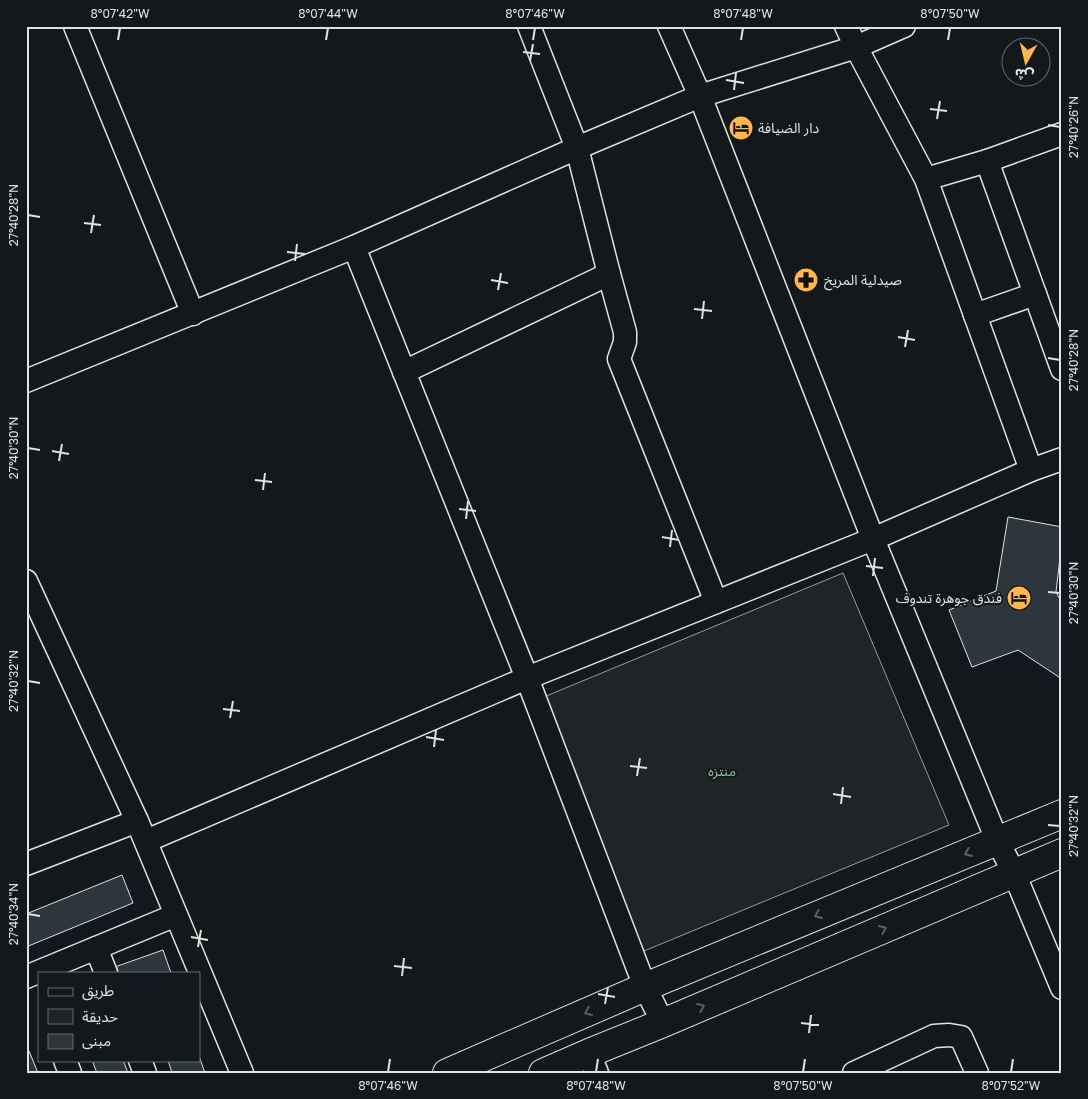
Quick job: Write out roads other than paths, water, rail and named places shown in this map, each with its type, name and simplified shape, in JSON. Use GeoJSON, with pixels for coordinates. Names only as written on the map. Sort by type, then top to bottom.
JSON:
{"type":"FeatureCollection","features":[{"type":"Feature","properties":{"kind":"street"},"geometry":{"type":"LineString","coordinates":[[75,26],[192,314]]}},
{"type":"Feature","properties":{"kind":"street"},"geometry":{"type":"LineString","coordinates":[[530,26],[577,148],[625,332],[625,342],[619,359],[716,602]]}},
{"type":"Feature","properties":{"kind":"street"},"geometry":{"type":"LineString","coordinates":[[669,26],[700,96],[874,539],[997,840],[1014,873],[1062,988]]}},
{"type":"Feature","properties":{"kind":"street"},"geometry":{"type":"LineString","coordinates":[[846,26],[926,179],[1031,470]]}},
{"type":"Feature","properties":{"kind":"street"},"geometry":{"type":"LineString","coordinates":[[26,381],[354,247],[577,148],[700,96],[856,47],[904,26]]}},
{"type":"Feature","properties":{"kind":"street"},"geometry":{"type":"LineString","coordinates":[[926,179],[987,161],[1062,134]]}},
{"type":"Feature","properties":{"kind":"street"},"geometry":{"type":"LineString","coordinates":[[987,161],[1062,369]]}},
{"type":"Feature","properties":{"kind":"street"},"geometry":{"type":"LineString","coordinates":[[354,247],[527,678],[645,987],[663,1023]]}},
{"type":"Feature","properties":{"kind":"street"},"geometry":{"type":"LineString","coordinates":[[404,372],[609,274]]}},
{"type":"Feature","properties":{"kind":"street"},"geometry":{"type":"LineString","coordinates":[[975,315],[1035,294]]}},
{"type":"Feature","properties":{"kind":"street"},"geometry":{"type":"LineString","coordinates":[[146,841],[527,678],[874,539],[1031,470],[1062,459]]}},
{"type":"Feature","properties":{"kind":"street"},"geometry":{"type":"LineString","coordinates":[[26,581],[137,820],[200,972]]}},
{"type":"Feature","properties":{"kind":"street"},"geometry":{"type":"LineString","coordinates":[[448,1073],[645,987],[1062,814]]}},
{"type":"Feature","properties":{"kind":"street"},"geometry":{"type":"LineString","coordinates":[[26,864],[137,820]]}},
{"type":"Feature","properties":{"kind":"street"},"geometry":{"type":"LineString","coordinates":[[543,1073],[593,1063],[663,1023],[1062,853]]}},
{"type":"Feature","properties":{"kind":"street"},"geometry":{"type":"LineString","coordinates":[[49,972],[96,948],[176,915]]}},
{"type":"Feature","properties":{"kind":"street"},"geometry":{"type":"LineString","coordinates":[[96,948],[106,972]]}},
{"type":"Feature","properties":{"kind":"street"},"geometry":{"type":"LineString","coordinates":[[200,972],[242,1073]]}},
{"type":"Feature","properties":{"kind":"street"},"geometry":{"type":"LineString","coordinates":[[854,1073],[934,1036],[949,1035],[961,1037],[977,1073]]}},
{"type":"Feature","properties":{"kind":"place","name":"دار الضيافة"},"geometry":{"type":"Point","coordinates":[741,128]}},
{"type":"Feature","properties":{"kind":"place","name":"صيدلية المريخ"},"geometry":{"type":"Point","coordinates":[806,280]}},
{"type":"Feature","properties":{"kind":"place","name":"فندق جوهرة تندوف"},"geometry":{"type":"Point","coordinates":[1019,598]}},
{"type":"Feature","properties":{"kind":"park label","name":"منتزه"},"geometry":{"type":"Point","coordinates":[722,771]}}]}
